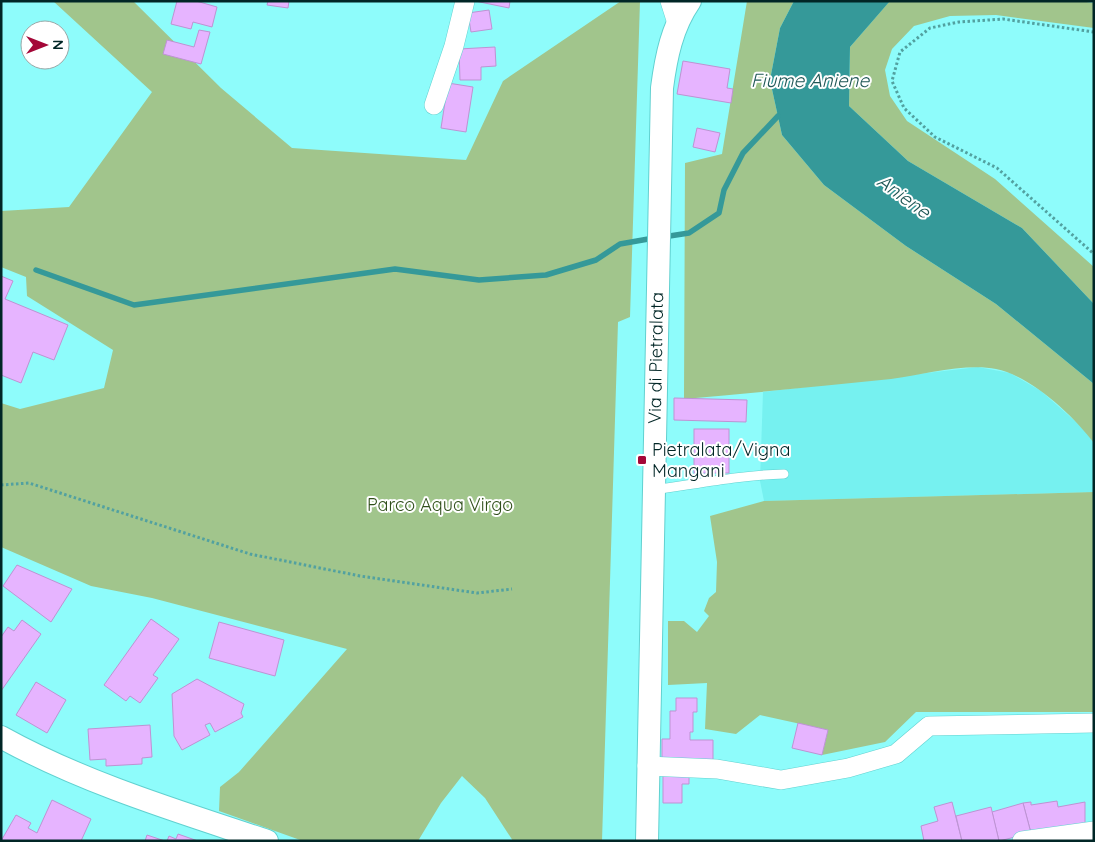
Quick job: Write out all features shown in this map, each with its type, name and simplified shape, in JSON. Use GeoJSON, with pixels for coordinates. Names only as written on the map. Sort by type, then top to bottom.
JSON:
{"type":"FeatureCollection","features":[{"type":"Feature","properties":{"kind":"street"},"geometry":{"type":"LineString","coordinates":[[434,105],[454,46],[465,1]]}},
{"type":"Feature","properties":{"kind":"street"},"geometry":{"type":"LineString","coordinates":[[670,1],[678,23]]}},
{"type":"Feature","properties":{"kind":"street","name":"Via di Pietralata"},"geometry":{"type":"LineString","coordinates":[[647,841],[657,293],[663,80],[669,48],[678,23],[690,1]]}},
{"type":"Feature","properties":{"kind":"street"},"geometry":{"type":"LineString","coordinates":[[648,766],[717,768],[781,780],[848,768],[896,754],[929,726],[1094,723]]}},
{"type":"Feature","properties":{"kind":"street"},"geometry":{"type":"LineString","coordinates":[[1,737],[65,768],[173,810],[267,841]]}},
{"type":"Feature","properties":{"kind":"street"},"geometry":{"type":"LineString","coordinates":[[1022,841],[1094,831]]}},
{"type":"Feature","properties":{"kind":"lane"},"geometry":{"type":"LineString","coordinates":[[653,490],[720,482],[752,475],[784,474]]}},
{"type":"Feature","properties":{"kind":"path"},"geometry":{"type":"LineString","coordinates":[[1094,32],[1003,19],[959,22],[930,28],[900,52],[892,81],[904,108],[936,137],[997,168],[1094,254]]}},
{"type":"Feature","properties":{"kind":"path"},"geometry":{"type":"LineString","coordinates":[[1,485],[29,483],[250,554],[360,576],[477,593],[512,589]]}},
{"type":"Feature","properties":{"kind":"shaded area"},"geometry":{"type":"Polygon","coordinates":[[[978,367],[1010,373],[1041,391],[1083,428],[1094,443],[1094,492],[764,501],[760,481],[763,392],[978,367]]]}},
{"type":"Feature","properties":{"kind":"green space","name":"Parco Aqua Virgo"},"geometry":{"type":"Polygon","coordinates":[[[53,1],[133,1],[221,88],[292,148],[466,160],[503,81],[621,1],[640,1],[630,317],[618,322],[602,841],[513,841],[485,798],[462,776],[441,803],[418,841],[303,841],[219,811],[220,787],[239,772],[347,649],[152,598],[91,586],[1,547],[1,403],[20,409],[104,388],[113,350],[27,296],[26,277],[1,267],[1,211],[69,207],[152,92],[53,1]]]}},
{"type":"Feature","properties":{"kind":"green space"},"geometry":{"type":"Polygon","coordinates":[[[747,1],[794,1],[780,28],[770,80],[782,135],[824,185],[906,246],[996,304],[1094,384],[1094,443],[1063,409],[1037,388],[1009,373],[996,369],[958,368],[891,379],[684,399],[685,163],[722,154],[747,1]]]}},
{"type":"Feature","properties":{"kind":"green space"},"geometry":{"type":"Polygon","coordinates":[[[1079,1],[1094,3],[1094,28],[996,15],[950,16],[914,26],[892,49],[885,70],[890,96],[907,121],[995,179],[1094,267],[1094,304],[1022,228],[908,161],[849,106],[850,47],[889,2],[1079,1]]]}},
{"type":"Feature","properties":{"kind":"green space"},"geometry":{"type":"Polygon","coordinates":[[[1094,492],[1094,712],[916,712],[885,742],[822,755],[828,730],[760,715],[736,734],[705,729],[707,683],[668,685],[668,621],[684,621],[697,632],[709,616],[704,611],[709,598],[716,592],[717,562],[710,516],[764,501],[1094,492]]]}},
{"type":"Feature","properties":{"kind":"water","name":"Fiume Aniene"},"geometry":{"type":"Polygon","coordinates":[[[794,1],[890,1],[850,47],[849,106],[908,161],[1022,228],[1094,304],[1094,384],[996,304],[906,246],[824,185],[782,135],[770,80],[780,28],[794,1]]]}},
{"type":"Feature","properties":{"kind":"building"},"geometry":{"type":"Polygon","coordinates":[[[177,1],[196,1],[217,7],[212,27],[193,22],[191,29],[171,24],[177,1]]]}},
{"type":"Feature","properties":{"kind":"building"},"geometry":{"type":"Polygon","coordinates":[[[268,1],[289,1],[288,8],[267,5],[268,1]]]}},
{"type":"Feature","properties":{"kind":"building"},"geometry":{"type":"Polygon","coordinates":[[[475,1],[510,1],[509,8],[475,1]]]}},
{"type":"Feature","properties":{"kind":"building"},"geometry":{"type":"Polygon","coordinates":[[[489,10],[492,29],[471,32],[468,13],[489,10]]]}},
{"type":"Feature","properties":{"kind":"building"},"geometry":{"type":"Polygon","coordinates":[[[199,30],[210,32],[201,64],[163,54],[167,40],[194,47],[199,30]]]}},
{"type":"Feature","properties":{"kind":"building"},"geometry":{"type":"Polygon","coordinates":[[[495,47],[496,66],[481,67],[481,80],[460,80],[459,49],[495,47]]]}},
{"type":"Feature","properties":{"kind":"building"},"geometry":{"type":"Polygon","coordinates":[[[683,61],[730,69],[727,88],[733,89],[731,103],[677,94],[683,61]]]}},
{"type":"Feature","properties":{"kind":"building"},"geometry":{"type":"Polygon","coordinates":[[[448,83],[473,87],[466,132],[441,128],[448,83]]]}},
{"type":"Feature","properties":{"kind":"building"},"geometry":{"type":"Polygon","coordinates":[[[697,128],[720,133],[715,152],[693,147],[697,128]]]}},
{"type":"Feature","properties":{"kind":"building"},"geometry":{"type":"Polygon","coordinates":[[[1,276],[13,281],[5,299],[68,325],[54,360],[33,352],[21,383],[1,375],[1,276]]]}},
{"type":"Feature","properties":{"kind":"building"},"geometry":{"type":"Polygon","coordinates":[[[674,398],[747,400],[746,422],[674,420],[674,398]]]}},
{"type":"Feature","properties":{"kind":"building"},"geometry":{"type":"Polygon","coordinates":[[[694,429],[729,429],[729,473],[694,473],[694,429]]]}},
{"type":"Feature","properties":{"kind":"building"},"geometry":{"type":"Polygon","coordinates":[[[17,565],[72,589],[51,622],[3,586],[17,565]]]}},
{"type":"Feature","properties":{"kind":"building"},"geometry":{"type":"Polygon","coordinates":[[[151,619],[179,639],[153,675],[158,678],[140,703],[130,696],[126,701],[104,685],[151,619]]]}},
{"type":"Feature","properties":{"kind":"building"},"geometry":{"type":"Polygon","coordinates":[[[22,620],[41,634],[1,691],[1,637],[8,627],[14,631],[22,620]]]}},
{"type":"Feature","properties":{"kind":"building"},"geometry":{"type":"Polygon","coordinates":[[[219,622],[284,640],[275,676],[209,658],[219,622]]]}},
{"type":"Feature","properties":{"kind":"building"},"geometry":{"type":"Polygon","coordinates":[[[197,679],[244,704],[241,713],[243,717],[215,732],[210,723],[205,725],[210,735],[182,750],[174,736],[172,694],[197,679]]]}},
{"type":"Feature","properties":{"kind":"building"},"geometry":{"type":"Polygon","coordinates":[[[36,682],[66,700],[47,733],[16,715],[36,682]]]}},
{"type":"Feature","properties":{"kind":"building"},"geometry":{"type":"Polygon","coordinates":[[[676,698],[697,698],[697,712],[693,712],[693,732],[690,732],[690,740],[713,740],[713,762],[662,762],[662,739],[670,739],[670,711],[676,711],[676,698]]]}},
{"type":"Feature","properties":{"kind":"building"},"geometry":{"type":"Polygon","coordinates":[[[798,723],[828,730],[822,755],[792,748],[798,723]]]}},
{"type":"Feature","properties":{"kind":"building"},"geometry":{"type":"Polygon","coordinates":[[[150,725],[152,757],[142,758],[142,764],[106,766],[106,759],[90,760],[88,729],[150,725]]]}},
{"type":"Feature","properties":{"kind":"building"},"geometry":{"type":"Polygon","coordinates":[[[663,775],[689,775],[689,784],[682,784],[682,803],[663,803],[663,775]]]}},
{"type":"Feature","properties":{"kind":"building"},"geometry":{"type":"Polygon","coordinates":[[[52,800],[91,819],[81,841],[1,841],[16,815],[31,823],[28,828],[37,833],[52,800]]]}},
{"type":"Feature","properties":{"kind":"building"},"geometry":{"type":"Polygon","coordinates":[[[1057,801],[1058,807],[1085,802],[1085,825],[1031,833],[1023,803],[1031,802],[1031,805],[1057,801]]]}},
{"type":"Feature","properties":{"kind":"building"},"geometry":{"type":"Polygon","coordinates":[[[952,802],[962,841],[924,841],[921,826],[938,821],[934,807],[952,802]]]}},
{"type":"Feature","properties":{"kind":"building"},"geometry":{"type":"Polygon","coordinates":[[[1023,803],[1031,833],[999,841],[992,812],[1023,803]]]}},
{"type":"Feature","properties":{"kind":"building"},"geometry":{"type":"Polygon","coordinates":[[[991,807],[999,841],[962,841],[956,816],[991,807]]]}},
{"type":"Feature","properties":{"kind":"building"},"geometry":{"type":"Polygon","coordinates":[[[178,834],[198,841],[167,841],[169,836],[176,839],[178,834]]]}},
{"type":"Feature","properties":{"kind":"building"},"geometry":{"type":"Polygon","coordinates":[[[147,835],[165,841],[145,841],[147,835]]]}},
{"type":"Feature","properties":{"kind":"waterway"},"geometry":{"type":"LineString","coordinates":[[663,237],[689,233],[719,213],[724,190],[743,153],[778,116]]}},
{"type":"Feature","properties":{"kind":"waterway"},"geometry":{"type":"LineString","coordinates":[[36,270],[134,305],[395,269],[479,280],[546,275],[596,260],[620,244],[654,238]]}},
{"type":"Feature","properties":{"kind":"place","name":"Pietralata/Vigna Mangani"},"geometry":{"type":"Point","coordinates":[642,460]}},
{"type":"Feature","properties":{"kind":"water label","name":"Aniene"},"geometry":{"type":"Point","coordinates":[904,196]}}]}
